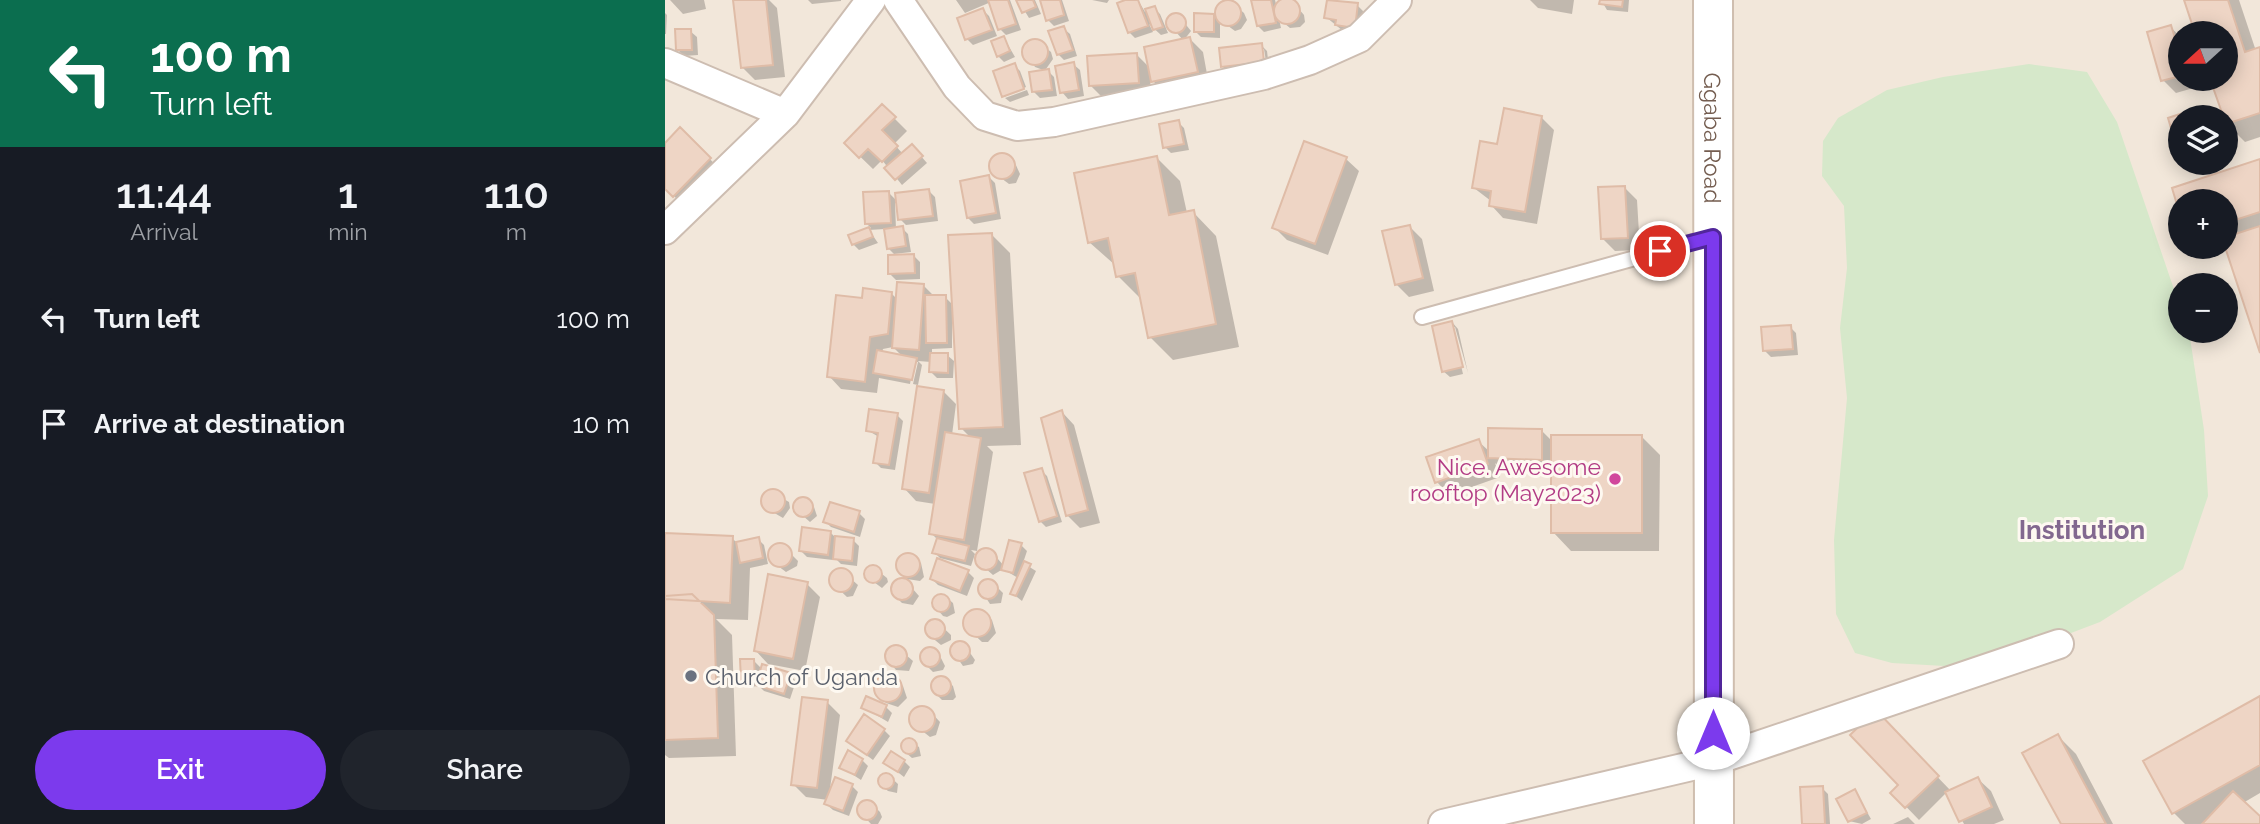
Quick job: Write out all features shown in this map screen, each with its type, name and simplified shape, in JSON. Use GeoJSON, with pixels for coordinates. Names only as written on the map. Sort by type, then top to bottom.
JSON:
{"type":"FeatureCollection","features":[{"type":"Feature","properties":{"kind":"main road","name":"Ggaba Road"},"geometry":{"type":"LineString","coordinates":[[1713,0],[1714,824]]}},
{"type":"Feature","properties":{"kind":"street"},"geometry":{"type":"LineString","coordinates":[[665,230],[785,114],[871,0]]}},
{"type":"Feature","properties":{"kind":"street"},"geometry":{"type":"LineString","coordinates":[[898,0],[957,87],[985,116],[1017,126],[1094,113],[1264,75],[1310,60],[1359,38],[1397,0]]}},
{"type":"Feature","properties":{"kind":"street"},"geometry":{"type":"LineString","coordinates":[[665,63],[785,114]]}},
{"type":"Feature","properties":{"kind":"street"},"geometry":{"type":"LineString","coordinates":[[1443,824],[1713,761],[2059,645]]}},
{"type":"Feature","properties":{"kind":"lane"},"geometry":{"type":"LineString","coordinates":[[1422,317],[1713,237]]}},
{"type":"Feature","properties":{"kind":"shaded area"},"geometry":{"type":"Polygon","coordinates":[[[665,0],[2260,0],[2260,824],[665,824],[665,0]]]}},
{"type":"Feature","properties":{"kind":"green space"},"geometry":{"type":"Polygon","coordinates":[[[2029,64],[2087,72],[2117,122],[2168,273],[2168,343],[2191,343],[2204,430],[2208,496],[2183,569],[2100,622],[1979,668],[1892,663],[1855,653],[1836,614],[1834,540],[1847,398],[1840,328],[1847,268],[1844,206],[1822,176],[1823,141],[1838,118],[1887,90],[1943,77],[2029,64]]]}},
{"type":"Feature","properties":{"kind":"building"},"geometry":{"type":"Polygon","coordinates":[[[1282,-1],[1292,-1],[1299,6],[1299,16],[1292,23],[1282,23],[1275,16],[1275,6],[1282,-1]]]}},
{"type":"Feature","properties":{"kind":"building"},"geometry":{"type":"Polygon","coordinates":[[[733,0],[766,0],[773,65],[741,68],[733,0]]]}},
{"type":"Feature","properties":{"kind":"building"},"geometry":{"type":"Polygon","coordinates":[[[988,0],[1008,0],[1016,24],[998,30],[988,0]]]}},
{"type":"Feature","properties":{"kind":"building"},"geometry":{"type":"Polygon","coordinates":[[[1016,0],[1033,0],[1036,7],[1022,13],[1016,0]]]}},
{"type":"Feature","properties":{"kind":"building"},"geometry":{"type":"Polygon","coordinates":[[[1040,0],[1060,0],[1064,15],[1046,21],[1040,0]]]}},
{"type":"Feature","properties":{"kind":"building"},"geometry":{"type":"Polygon","coordinates":[[[1138,0],[1148,26],[1128,33],[1117,3],[1138,0]]]}},
{"type":"Feature","properties":{"kind":"building"},"geometry":{"type":"Polygon","coordinates":[[[1228,0],[1237,4],[1241,13],[1237,22],[1228,26],[1219,22],[1215,13],[1219,4],[1228,0]]]}},
{"type":"Feature","properties":{"kind":"building"},"geometry":{"type":"Polygon","coordinates":[[[1251,0],[1271,0],[1276,23],[1257,26],[1251,0]]]}},
{"type":"Feature","properties":{"kind":"building"},"geometry":{"type":"Polygon","coordinates":[[[1327,0],[1358,3],[1355,28],[1335,25],[1336,20],[1324,18],[1327,0]]]}},
{"type":"Feature","properties":{"kind":"building"},"geometry":{"type":"Polygon","coordinates":[[[1600,0],[1623,0],[1622,7],[1599,4],[1600,0]]]}},
{"type":"Feature","properties":{"kind":"building"},"geometry":{"type":"Polygon","coordinates":[[[2184,0],[2228,0],[2235,21],[2191,21],[2184,0]]]}},
{"type":"Feature","properties":{"kind":"building"},"geometry":{"type":"Polygon","coordinates":[[[1155,6],[1163,27],[1153,30],[1145,9],[1155,6]]]}},
{"type":"Feature","properties":{"kind":"building"},"geometry":{"type":"Polygon","coordinates":[[[983,8],[992,30],[965,40],[957,18],[983,8]]]}},
{"type":"Feature","properties":{"kind":"building"},"geometry":{"type":"Polygon","coordinates":[[[1176,13],[1183,16],[1186,23],[1183,30],[1176,33],[1169,30],[1166,23],[1169,16],[1176,13]]]}},
{"type":"Feature","properties":{"kind":"building"},"geometry":{"type":"Polygon","coordinates":[[[1194,13],[1214,14],[1214,32],[1194,32],[1194,13]]]}},
{"type":"Feature","properties":{"kind":"building"},"geometry":{"type":"Polygon","coordinates":[[[1064,26],[1073,50],[1057,55],[1048,31],[1064,26]]]}},
{"type":"Feature","properties":{"kind":"building"},"geometry":{"type":"Polygon","coordinates":[[[2168,26],[2168,79],[2161,81],[2147,32],[2168,26]]]}},
{"type":"Feature","properties":{"kind":"building"},"geometry":{"type":"Polygon","coordinates":[[[675,29],[691,29],[692,50],[676,50],[675,29]]]}},
{"type":"Feature","properties":{"kind":"building"},"geometry":{"type":"Polygon","coordinates":[[[2238,31],[2245,52],[2260,47],[2260,113],[2238,120],[2238,105],[2219,105],[2214,91],[2238,91],[2238,31]]]}},
{"type":"Feature","properties":{"kind":"building"},"geometry":{"type":"Polygon","coordinates":[[[1004,36],[1010,51],[997,57],[991,41],[1004,36]]]}},
{"type":"Feature","properties":{"kind":"building"},"geometry":{"type":"Polygon","coordinates":[[[1190,37],[1198,72],[1151,82],[1144,47],[1190,37]]]}},
{"type":"Feature","properties":{"kind":"building"},"geometry":{"type":"Polygon","coordinates":[[[1035,39],[1044,43],[1048,52],[1044,61],[1035,65],[1026,61],[1022,52],[1026,43],[1035,39]]]}},
{"type":"Feature","properties":{"kind":"building"},"geometry":{"type":"Polygon","coordinates":[[[1262,43],[1264,62],[1221,67],[1219,48],[1262,43]]]}},
{"type":"Feature","properties":{"kind":"building"},"geometry":{"type":"Polygon","coordinates":[[[1137,53],[1139,83],[1089,86],[1087,56],[1137,53]]]}},
{"type":"Feature","properties":{"kind":"building"},"geometry":{"type":"Polygon","coordinates":[[[1074,62],[1079,90],[1060,93],[1055,66],[1074,62]]]}},
{"type":"Feature","properties":{"kind":"building"},"geometry":{"type":"Polygon","coordinates":[[[1015,63],[1024,89],[1002,97],[993,71],[1015,63]]]}},
{"type":"Feature","properties":{"kind":"building"},"geometry":{"type":"Polygon","coordinates":[[[1049,69],[1052,90],[1032,92],[1029,72],[1049,69]]]}},
{"type":"Feature","properties":{"kind":"building"},"geometry":{"type":"Polygon","coordinates":[[[882,104],[896,117],[882,130],[898,146],[882,162],[868,149],[859,158],[844,143],[882,104]]]}},
{"type":"Feature","properties":{"kind":"building"},"geometry":{"type":"Polygon","coordinates":[[[1504,108],[1542,116],[1525,212],[1489,206],[1491,191],[1472,188],[1480,141],[1497,144],[1504,108]]]}},
{"type":"Feature","properties":{"kind":"building"},"geometry":{"type":"Polygon","coordinates":[[[1179,120],[1184,144],[1163,148],[1159,124],[1179,120]]]}},
{"type":"Feature","properties":{"kind":"building"},"geometry":{"type":"Polygon","coordinates":[[[680,127],[711,158],[673,197],[665,189],[665,143],[680,127]]]}},
{"type":"Feature","properties":{"kind":"building"},"geometry":{"type":"Polygon","coordinates":[[[1304,141],[1347,157],[1315,244],[1272,228],[1304,141]]]}},
{"type":"Feature","properties":{"kind":"building"},"geometry":{"type":"Polygon","coordinates":[[[912,144],[923,156],[895,180],[884,168],[912,144]]]}},
{"type":"Feature","properties":{"kind":"building"},"geometry":{"type":"Polygon","coordinates":[[[1002,153],[1011,157],[1015,166],[1011,175],[1002,179],[993,175],[989,166],[993,157],[1002,153]]]}},
{"type":"Feature","properties":{"kind":"building"},"geometry":{"type":"Polygon","coordinates":[[[1157,156],[1169,215],[1194,210],[1216,324],[1148,338],[1135,273],[1116,277],[1108,238],[1088,243],[1074,173],[1157,156]]]}},
{"type":"Feature","properties":{"kind":"building"},"geometry":{"type":"Polygon","coordinates":[[[2260,159],[2260,212],[2238,219],[2238,189],[2172,189],[2211,175],[2238,175],[2238,166],[2260,159]]]}},
{"type":"Feature","properties":{"kind":"building"},"geometry":{"type":"Polygon","coordinates":[[[989,175],[996,213],[967,218],[960,181],[989,175]]]}},
{"type":"Feature","properties":{"kind":"building"},"geometry":{"type":"Polygon","coordinates":[[[1625,186],[1628,238],[1601,239],[1598,187],[1625,186]]]}},
{"type":"Feature","properties":{"kind":"building"},"geometry":{"type":"Polygon","coordinates":[[[929,189],[933,216],[898,220],[895,193],[929,189]]]}},
{"type":"Feature","properties":{"kind":"building"},"geometry":{"type":"Polygon","coordinates":[[[889,191],[891,223],[865,224],[863,192],[889,191]]]}},
{"type":"Feature","properties":{"kind":"building"},"geometry":{"type":"Polygon","coordinates":[[[1410,225],[1423,278],[1395,285],[1382,231],[1410,225]]]}},
{"type":"Feature","properties":{"kind":"building"},"geometry":{"type":"Polygon","coordinates":[[[903,226],[906,246],[887,249],[884,229],[903,226]]]}},
{"type":"Feature","properties":{"kind":"building"},"geometry":{"type":"Polygon","coordinates":[[[2260,226],[2260,353],[2238,286],[2238,273],[2234,273],[2229,259],[2238,259],[2238,233],[2260,226]]]}},
{"type":"Feature","properties":{"kind":"building"},"geometry":{"type":"Polygon","coordinates":[[[869,227],[873,237],[852,245],[848,235],[869,227]]]}},
{"type":"Feature","properties":{"kind":"building"},"geometry":{"type":"Polygon","coordinates":[[[992,233],[1003,427],[959,429],[948,235],[992,233]]]}},
{"type":"Feature","properties":{"kind":"building"},"geometry":{"type":"Polygon","coordinates":[[[914,254],[915,273],[888,274],[888,255],[914,254]]]}},
{"type":"Feature","properties":{"kind":"building"},"geometry":{"type":"Polygon","coordinates":[[[897,282],[924,284],[919,350],[892,348],[897,282]]]}},
{"type":"Feature","properties":{"kind":"building"},"geometry":{"type":"Polygon","coordinates":[[[863,288],[892,292],[888,334],[870,337],[865,382],[827,377],[836,295],[862,298],[863,288]]]}},
{"type":"Feature","properties":{"kind":"building"},"geometry":{"type":"Polygon","coordinates":[[[925,295],[946,295],[947,343],[926,343],[925,295]]]}},
{"type":"Feature","properties":{"kind":"building"},"geometry":{"type":"Polygon","coordinates":[[[1452,321],[1463,367],[1442,372],[1432,326],[1452,321]]]}},
{"type":"Feature","properties":{"kind":"building"},"geometry":{"type":"Polygon","coordinates":[[[1791,325],[1793,349],[1763,351],[1761,327],[1791,325]]]}},
{"type":"Feature","properties":{"kind":"building"},"geometry":{"type":"Polygon","coordinates":[[[877,350],[917,358],[912,380],[873,373],[877,350]]]}},
{"type":"Feature","properties":{"kind":"building"},"geometry":{"type":"Polygon","coordinates":[[[930,353],[948,353],[948,373],[929,372],[930,353]]]}},
{"type":"Feature","properties":{"kind":"building"},"geometry":{"type":"Polygon","coordinates":[[[917,386],[944,390],[929,493],[902,489],[917,386]]]}},
{"type":"Feature","properties":{"kind":"building"},"geometry":{"type":"Polygon","coordinates":[[[869,409],[898,413],[889,465],[873,463],[878,433],[866,431],[869,409]]]}},
{"type":"Feature","properties":{"kind":"building"},"geometry":{"type":"Polygon","coordinates":[[[1062,410],[1088,510],[1066,516],[1041,418],[1062,410]]]}},
{"type":"Feature","properties":{"kind":"building"},"geometry":{"type":"Polygon","coordinates":[[[1488,428],[1542,429],[1542,460],[1488,458],[1488,428]]]}},
{"type":"Feature","properties":{"kind":"building"},"geometry":{"type":"Polygon","coordinates":[[[945,432],[981,438],[964,540],[929,534],[945,432]]]}},
{"type":"Feature","properties":{"kind":"building"},"geometry":{"type":"Polygon","coordinates":[[[1551,435],[1642,435],[1642,533],[1551,533],[1551,435]]]}},
{"type":"Feature","properties":{"kind":"building"},"geometry":{"type":"Polygon","coordinates":[[[1479,439],[1488,464],[1435,483],[1426,457],[1479,439]]]}},
{"type":"Feature","properties":{"kind":"building"},"geometry":{"type":"Polygon","coordinates":[[[1042,468],[1057,516],[1039,522],[1024,473],[1042,468]]]}},
{"type":"Feature","properties":{"kind":"building"},"geometry":{"type":"Polygon","coordinates":[[[773,489],[784,496],[785,501],[778,512],[773,513],[762,506],[761,501],[768,490],[773,489]]]}},
{"type":"Feature","properties":{"kind":"building"},"geometry":{"type":"Polygon","coordinates":[[[803,497],[810,500],[813,507],[810,514],[803,517],[796,514],[793,507],[796,500],[803,497]]]}},
{"type":"Feature","properties":{"kind":"building"},"geometry":{"type":"Polygon","coordinates":[[[830,502],[860,511],[854,532],[823,522],[830,502]]]}},
{"type":"Feature","properties":{"kind":"building"},"geometry":{"type":"Polygon","coordinates":[[[802,527],[831,531],[828,555],[799,551],[802,527]]]}},
{"type":"Feature","properties":{"kind":"building"},"geometry":{"type":"Polygon","coordinates":[[[665,533],[733,536],[730,603],[665,599],[665,533]]]}},
{"type":"Feature","properties":{"kind":"building"},"geometry":{"type":"Polygon","coordinates":[[[835,536],[854,538],[852,561],[833,559],[835,536]]]}},
{"type":"Feature","properties":{"kind":"building"},"geometry":{"type":"Polygon","coordinates":[[[759,537],[763,558],[740,563],[736,542],[759,537]]]}},
{"type":"Feature","properties":{"kind":"building"},"geometry":{"type":"Polygon","coordinates":[[[937,538],[969,546],[965,561],[932,553],[937,538]]]}},
{"type":"Feature","properties":{"kind":"building"},"geometry":{"type":"Polygon","coordinates":[[[1009,540],[1022,543],[1013,573],[1001,570],[1009,540]]]}},
{"type":"Feature","properties":{"kind":"building"},"geometry":{"type":"Polygon","coordinates":[[[780,543],[791,550],[792,555],[785,566],[780,567],[769,560],[768,555],[775,544],[780,543]]]}},
{"type":"Feature","properties":{"kind":"building"},"geometry":{"type":"Polygon","coordinates":[[[986,548],[994,551],[997,559],[994,567],[986,570],[978,567],[975,559],[978,551],[986,548]]]}},
{"type":"Feature","properties":{"kind":"building"},"geometry":{"type":"Polygon","coordinates":[[[908,553],[919,560],[920,565],[913,576],[908,577],[897,570],[896,565],[903,554],[908,553]]]}},
{"type":"Feature","properties":{"kind":"building"},"geometry":{"type":"Polygon","coordinates":[[[937,558],[969,570],[960,591],[930,579],[937,558]]]}},
{"type":"Feature","properties":{"kind":"building"},"geometry":{"type":"Polygon","coordinates":[[[1024,561],[1031,564],[1016,596],[1010,594],[1024,561]]]}},
{"type":"Feature","properties":{"kind":"building"},"geometry":{"type":"Polygon","coordinates":[[[873,565],[881,570],[882,574],[877,582],[873,583],[865,578],[864,574],[869,566],[873,565]]]}},
{"type":"Feature","properties":{"kind":"building"},"geometry":{"type":"Polygon","coordinates":[[[841,568],[852,575],[853,580],[846,591],[841,592],[830,585],[829,580],[836,569],[841,568]]]}},
{"type":"Feature","properties":{"kind":"building"},"geometry":{"type":"Polygon","coordinates":[[[768,574],[808,582],[793,659],[754,651],[768,574]]]}},
{"type":"Feature","properties":{"kind":"building"},"geometry":{"type":"Polygon","coordinates":[[[902,578],[910,581],[913,589],[910,597],[902,600],[894,597],[891,589],[894,581],[902,578]]]}},
{"type":"Feature","properties":{"kind":"building"},"geometry":{"type":"Polygon","coordinates":[[[984,579],[992,579],[998,589],[992,599],[984,599],[978,593],[978,585],[984,579]]]}},
{"type":"Feature","properties":{"kind":"building","name":"Church of Uganda"},"geometry":{"type":"Polygon","coordinates":[[[692,594],[714,615],[718,738],[665,740],[665,596],[692,594]]]}},
{"type":"Feature","properties":{"kind":"building"},"geometry":{"type":"Polygon","coordinates":[[[941,594],[949,599],[950,603],[945,611],[941,612],[933,607],[932,603],[937,595],[941,594]]]}},
{"type":"Feature","properties":{"kind":"building"},"geometry":{"type":"Polygon","coordinates":[[[977,609],[987,613],[991,623],[987,633],[977,637],[967,633],[963,623],[967,613],[977,609]]]}},
{"type":"Feature","properties":{"kind":"building"},"geometry":{"type":"Polygon","coordinates":[[[931,619],[939,619],[945,629],[939,639],[931,639],[925,633],[925,625],[931,619]]]}},
{"type":"Feature","properties":{"kind":"building"},"geometry":{"type":"Polygon","coordinates":[[[960,641],[967,644],[970,651],[967,658],[960,661],[953,658],[950,651],[953,644],[960,641]]]}},
{"type":"Feature","properties":{"kind":"building"},"geometry":{"type":"Polygon","coordinates":[[[896,645],[904,648],[907,656],[904,664],[896,667],[888,664],[885,656],[888,648],[896,645]]]}},
{"type":"Feature","properties":{"kind":"building"},"geometry":{"type":"Polygon","coordinates":[[[930,647],[937,650],[940,657],[937,664],[930,667],[923,664],[920,657],[923,650],[930,647]]]}},
{"type":"Feature","properties":{"kind":"building"},"geometry":{"type":"Polygon","coordinates":[[[740,659],[754,659],[755,681],[741,681],[740,659]]]}},
{"type":"Feature","properties":{"kind":"building"},"geometry":{"type":"Polygon","coordinates":[[[762,664],[791,673],[784,694],[756,685],[762,664]]]}},
{"type":"Feature","properties":{"kind":"building"},"geometry":{"type":"Polygon","coordinates":[[[888,674],[898,678],[902,688],[898,698],[888,702],[878,698],[874,688],[878,678],[888,674]]]}},
{"type":"Feature","properties":{"kind":"building"},"geometry":{"type":"Polygon","coordinates":[[[937,676],[945,676],[951,686],[945,696],[937,696],[931,690],[931,682],[937,676]]]}},
{"type":"Feature","properties":{"kind":"building"},"geometry":{"type":"Polygon","coordinates":[[[866,696],[887,705],[882,717],[861,708],[866,696]]]}},
{"type":"Feature","properties":{"kind":"building"},"geometry":{"type":"Polygon","coordinates":[[[2260,696],[2260,765],[2172,814],[2143,761],[2260,696]]]}},
{"type":"Feature","properties":{"kind":"building"},"geometry":{"type":"Polygon","coordinates":[[[802,697],[828,700],[817,788],[791,785],[802,697]]]}},
{"type":"Feature","properties":{"kind":"building"},"geometry":{"type":"Polygon","coordinates":[[[922,706],[931,710],[935,719],[931,728],[922,732],[913,728],[909,719],[913,710],[922,706]]]}},
{"type":"Feature","properties":{"kind":"building"},"geometry":{"type":"Polygon","coordinates":[[[1876,710],[1939,776],[1905,808],[1890,793],[1898,785],[1850,735],[1876,710]]]}},
{"type":"Feature","properties":{"kind":"building"},"geometry":{"type":"Polygon","coordinates":[[[864,714],[885,729],[867,755],[846,741],[864,714]]]}},
{"type":"Feature","properties":{"kind":"building"},"geometry":{"type":"Polygon","coordinates":[[[2058,734],[2106,824],[2061,824],[2022,753],[2058,734]]]}},
{"type":"Feature","properties":{"kind":"building"},"geometry":{"type":"Polygon","coordinates":[[[909,738],[915,740],[915,752],[909,754],[903,752],[901,746],[903,740],[909,738]]]}},
{"type":"Feature","properties":{"kind":"building"},"geometry":{"type":"Polygon","coordinates":[[[848,750],[863,759],[855,775],[839,768],[848,750]]]}},
{"type":"Feature","properties":{"kind":"building"},"geometry":{"type":"Polygon","coordinates":[[[891,751],[905,760],[898,772],[883,763],[891,751]]]}},
{"type":"Feature","properties":{"kind":"building"},"geometry":{"type":"Polygon","coordinates":[[[886,773],[892,775],[892,787],[886,789],[880,787],[878,781],[880,775],[886,773]]]}},
{"type":"Feature","properties":{"kind":"building"},"geometry":{"type":"Polygon","coordinates":[[[835,777],[853,784],[843,811],[824,804],[835,777]]]}},
{"type":"Feature","properties":{"kind":"building"},"geometry":{"type":"Polygon","coordinates":[[[1978,777],[1992,807],[1959,822],[1945,792],[1978,777]]]}},
{"type":"Feature","properties":{"kind":"building"},"geometry":{"type":"Polygon","coordinates":[[[1823,786],[1825,824],[1802,824],[1800,787],[1823,786]]]}},
{"type":"Feature","properties":{"kind":"building"},"geometry":{"type":"Polygon","coordinates":[[[1855,789],[1867,813],[1848,822],[1836,799],[1855,789]]]}},
{"type":"Feature","properties":{"kind":"building"},"geometry":{"type":"Polygon","coordinates":[[[2233,791],[2260,816],[2260,824],[2202,824],[2233,791]]]}},
{"type":"Feature","properties":{"kind":"building"},"geometry":{"type":"Polygon","coordinates":[[[867,800],[874,803],[877,810],[874,817],[867,820],[860,817],[857,810],[860,803],[867,800]]]}},
{"type":"Feature","properties":{"kind":"place","name":"Nice. Awesome rooftop (May2023)"},"geometry":{"type":"Point","coordinates":[1615,479]}},
{"type":"Feature","properties":{"kind":"place","name":"Church of Uganda"},"geometry":{"type":"Point","coordinates":[691,676]}},
{"type":"Feature","properties":{"kind":"district","name":"Institution"},"geometry":{"type":"Point","coordinates":[2082,530]}},
{"type":"Feature","properties":{"kind":"route"},"geometry":{"type":"LineString","coordinates":[[1660,251],[1713,237],[1713,733]]}}]}
